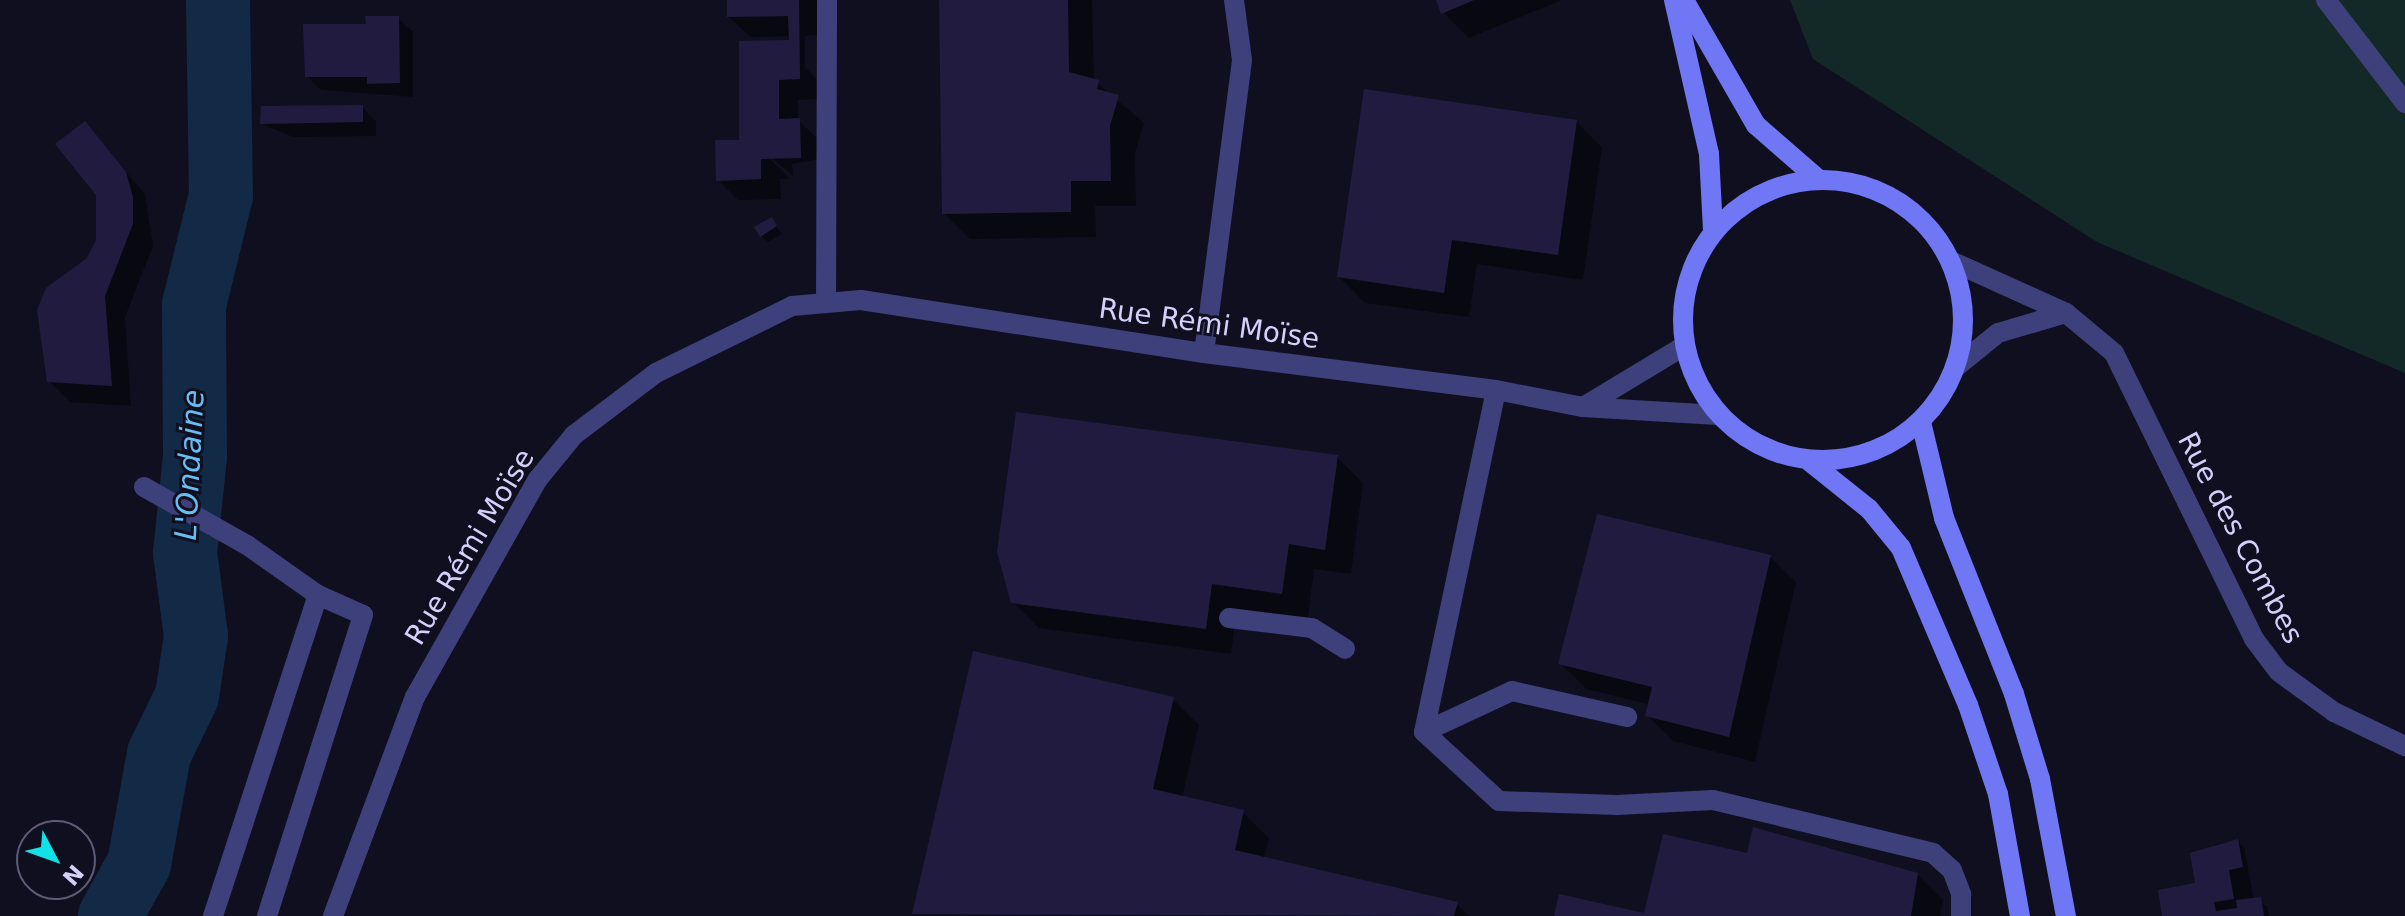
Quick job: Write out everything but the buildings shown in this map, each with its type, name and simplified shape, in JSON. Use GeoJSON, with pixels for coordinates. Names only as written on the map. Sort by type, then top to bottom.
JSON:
{"type":"FeatureCollection","features":[{"type":"Feature","properties":{"kind":"main road"},"geometry":{"type":"LineString","coordinates":[[1674,0],[1709,154],[1713,231]]}},
{"type":"Feature","properties":{"kind":"main road"},"geometry":{"type":"LineString","coordinates":[[1684,0],[1756,125],[1818,179]]}},
{"type":"Feature","properties":{"kind":"main road"},"geometry":{"type":"LineString","coordinates":[[1818,179],[1859,184],[1897,200],[1929,227],[1951,261],[1962,296],[1964,332],[1956,367],[1921,422],[1875,450],[1850,459],[1809,461],[1775,454],[1744,438],[1718,415],[1696,383],[1684,346],[1683,306],[1692,266],[1713,231],[1743,204],[1779,187],[1818,179]]}},
{"type":"Feature","properties":{"kind":"main road"},"geometry":{"type":"LineString","coordinates":[[1921,422],[1944,518],[2014,694],[2040,779],[2066,916]]}},
{"type":"Feature","properties":{"kind":"main road"},"geometry":{"type":"LineString","coordinates":[[1809,461],[1869,509],[1901,548],[1968,705],[1998,794],[2020,916]]}},
{"type":"Feature","properties":{"kind":"street"},"geometry":{"type":"LineString","coordinates":[[826,302],[827,0]]}},
{"type":"Feature","properties":{"kind":"street"},"geometry":{"type":"LineString","coordinates":[[1204,353],[1242,60],[1234,0]]}},
{"type":"Feature","properties":{"kind":"street"},"geometry":{"type":"LineString","coordinates":[[2326,0],[2405,103]]}},
{"type":"Feature","properties":{"kind":"street","name":"Rue des Combes"},"geometry":{"type":"LineString","coordinates":[[1951,261],[2066,313],[2114,353],[2254,639],[2279,672],[2360,727],[2405,746]]}},
{"type":"Feature","properties":{"kind":"street","name":"Rue Rémi Moïse"},"geometry":{"type":"LineString","coordinates":[[333,916],[415,697],[538,479],[574,435],[656,373],[792,306],[861,300],[1204,353],[1496,390],[1583,407],[1718,415]]}},
{"type":"Feature","properties":{"kind":"street"},"geometry":{"type":"LineString","coordinates":[[1956,367],[1998,333],[2066,313]]}},
{"type":"Feature","properties":{"kind":"street"},"geometry":{"type":"LineString","coordinates":[[1583,407],[1684,346]]}},
{"type":"Feature","properties":{"kind":"street"},"geometry":{"type":"LineString","coordinates":[[1424,732],[1496,390]]}},
{"type":"Feature","properties":{"kind":"street"},"geometry":{"type":"LineString","coordinates":[[144,487],[247,545],[318,595],[363,615],[267,916]]}},
{"type":"Feature","properties":{"kind":"street"},"geometry":{"type":"LineString","coordinates":[[213,916],[318,595]]}},
{"type":"Feature","properties":{"kind":"street"},"geometry":{"type":"LineString","coordinates":[[1229,618],[1312,628],[1345,649]]}},
{"type":"Feature","properties":{"kind":"street"},"geometry":{"type":"LineString","coordinates":[[1424,732],[1512,691],[1627,717]]}},
{"type":"Feature","properties":{"kind":"street"},"geometry":{"type":"LineString","coordinates":[[1424,732],[1499,801],[1617,805],[1713,800],[1933,853],[1952,870],[1961,894],[1961,916]]}},
{"type":"Feature","properties":{"kind":"green space"},"geometry":{"type":"Polygon","coordinates":[[[1790,0],[2405,0],[2405,373],[2097,242],[1813,59],[1790,0]]]}},
{"type":"Feature","properties":{"kind":"waterway","name":"L'Ondaine"},"geometry":{"type":"LineString","coordinates":[[110,916],[139,864],[159,754],[187,696],[196,636],[185,553],[195,457],[194,305],[221,195],[218,0]]}}]}
